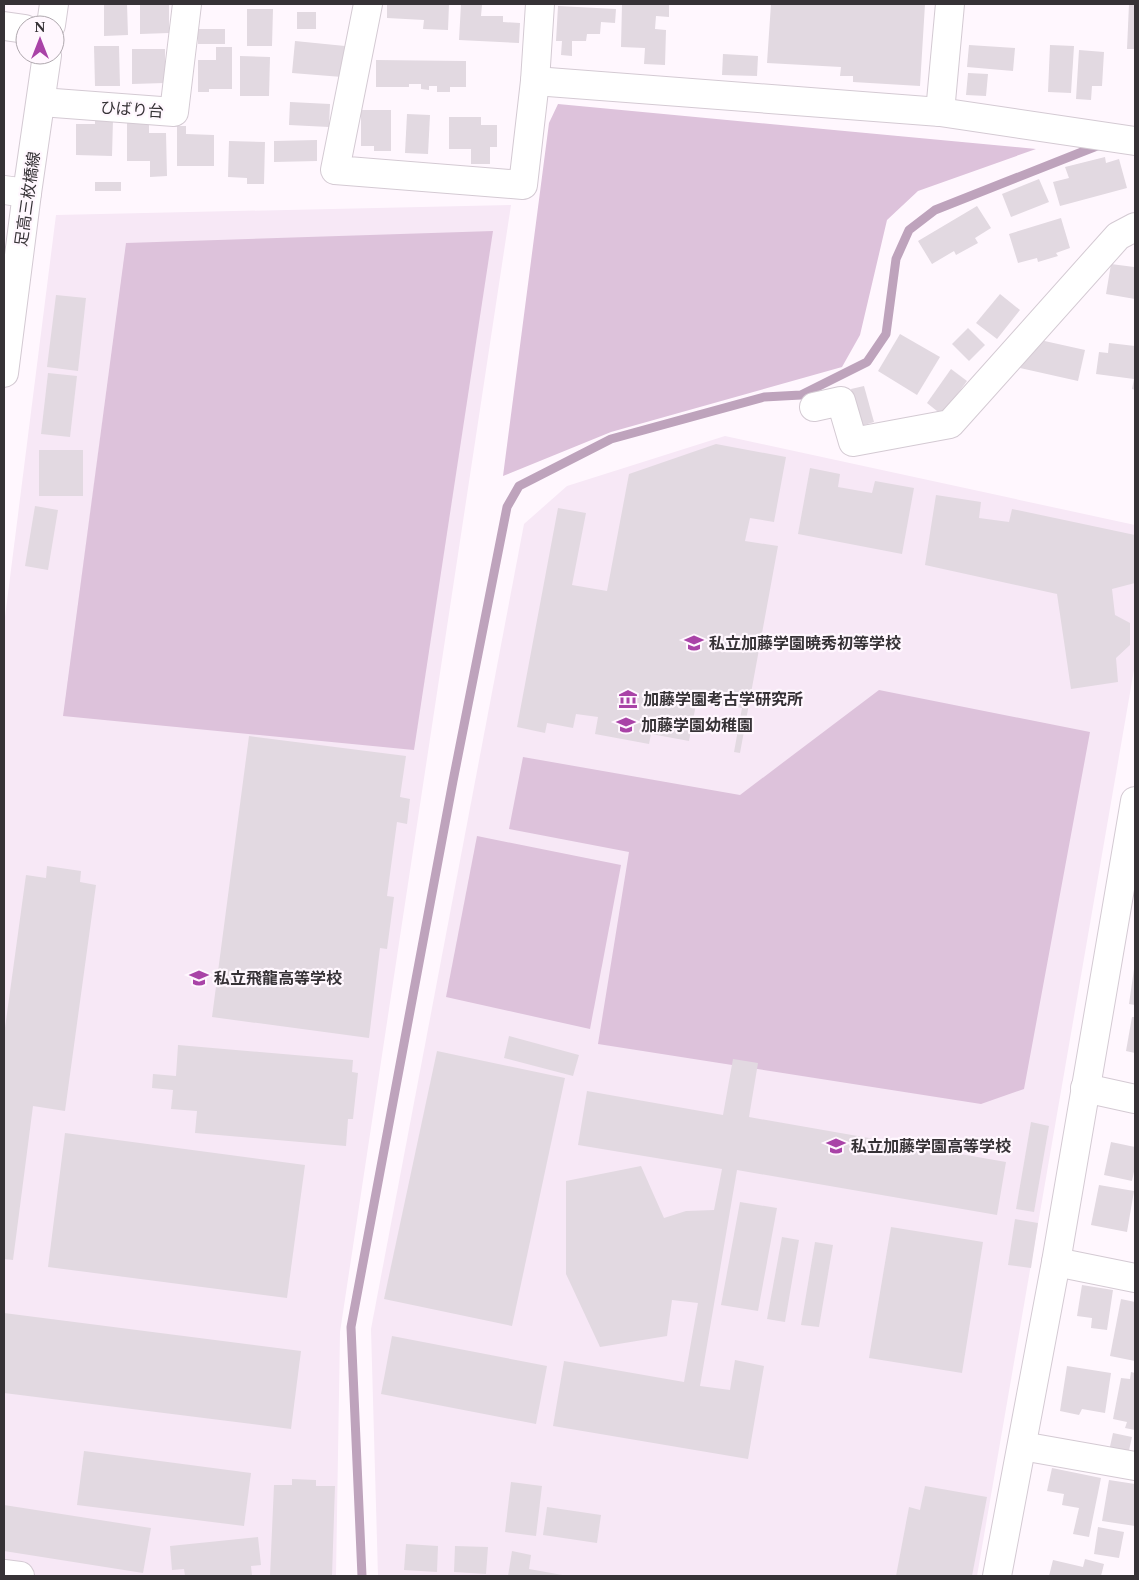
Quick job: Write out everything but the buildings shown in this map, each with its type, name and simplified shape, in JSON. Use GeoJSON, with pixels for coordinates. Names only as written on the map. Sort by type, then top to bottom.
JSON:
{"type":"FeatureCollection","features":[{"type":"Feature","properties":{"kind":"street","name":"ひばり台"},"geometry":{"type":"LineString","coordinates":[[41,102],[174,112],[187,4]]}},
{"type":"Feature","properties":{"kind":"street"},"geometry":{"type":"LineString","coordinates":[[368,4],[335,170],[523,185],[535,81],[540,4]]}},
{"type":"Feature","properties":{"kind":"street"},"geometry":{"type":"LineString","coordinates":[[940,112],[950,4]]}},
{"type":"Feature","properties":{"kind":"street","name":"足高三枚橋線"},"geometry":{"type":"LineString","coordinates":[[4,373],[15,191],[41,102],[46,65]]}},
{"type":"Feature","properties":{"kind":"street"},"geometry":{"type":"LineString","coordinates":[[535,81],[940,112],[1135,141]]}},
{"type":"Feature","properties":{"kind":"street"},"geometry":{"type":"LineString","coordinates":[[814,407],[841,401],[853,442],[950,424],[1118,236],[1135,227]]}},
{"type":"Feature","properties":{"kind":"street"},"geometry":{"type":"LineString","coordinates":[[998,1576],[1056,1262],[1085,1088],[1131,853],[1135,801]]}},
{"type":"Feature","properties":{"kind":"street"},"geometry":{"type":"LineString","coordinates":[[1085,1088],[1135,1099]]}},
{"type":"Feature","properties":{"kind":"street"},"geometry":{"type":"LineString","coordinates":[[1056,1262],[1135,1278]]}},
{"type":"Feature","properties":{"kind":"street"},"geometry":{"type":"LineString","coordinates":[[1022,1446],[1135,1466]]}},
{"type":"Feature","properties":{"kind":"street"},"geometry":{"type":"LineString","coordinates":[[4,1574],[20,1576]]}},
{"type":"Feature","properties":{"kind":"shaded area"},"geometry":{"type":"Polygon","coordinates":[[[558,104],[1036,149],[918,191],[887,220],[860,335],[842,367],[611,432],[503,476],[549,123],[558,104]]]}},
{"type":"Feature","properties":{"kind":"shaded area","name":"私立飛龍高等学校"},"geometry":{"type":"Polygon","coordinates":[[[511,205],[340,1332],[336,1576],[17,1576],[4,1574],[4,625],[56,215],[511,205]]]}},
{"type":"Feature","properties":{"kind":"shaded area"},"geometry":{"type":"Polygon","coordinates":[[[493,231],[414,750],[63,716],[126,243],[493,231]]]}},
{"type":"Feature","properties":{"kind":"shaded area"},"geometry":{"type":"Polygon","coordinates":[[[725,436],[1135,525],[1135,664],[977,1576],[378,1576],[371,1329],[524,524],[567,486],[725,436]]]}},
{"type":"Feature","properties":{"kind":"shaded area"},"geometry":{"type":"Polygon","coordinates":[[[879,690],[1090,732],[1024,1089],[981,1104],[598,1044],[629,852],[509,829],[523,757],[740,795],[879,690]]]}},
{"type":"Feature","properties":{"kind":"shaded area"},"geometry":{"type":"Polygon","coordinates":[[[477,836],[621,865],[590,1029],[446,997],[477,836]]]}},
{"type":"Feature","properties":{"kind":"waterway"},"geometry":{"type":"LineString","coordinates":[[362,1576],[351,1327],[453,781],[507,507],[519,486],[611,439],[764,397],[801,395],[867,362],[886,334],[896,259],[909,230],[935,210],[1102,144]]}},
{"type":"Feature","properties":{"kind":"place","name":"私立加藤学園暁秀初等学校"},"geometry":{"type":"Point","coordinates":[694,643]}},
{"type":"Feature","properties":{"kind":"place","name":"加藤学園考古学研究所"},"geometry":{"type":"Point","coordinates":[628,699]}},
{"type":"Feature","properties":{"kind":"place","name":"加藤学園幼稚園"},"geometry":{"type":"Point","coordinates":[626,725]}},
{"type":"Feature","properties":{"kind":"place","name":"私立飛龍高等学校"},"geometry":{"type":"Point","coordinates":[199,978]}},
{"type":"Feature","properties":{"kind":"place","name":"私立加藤学園高等学校"},"geometry":{"type":"Point","coordinates":[836,1146]}}]}
